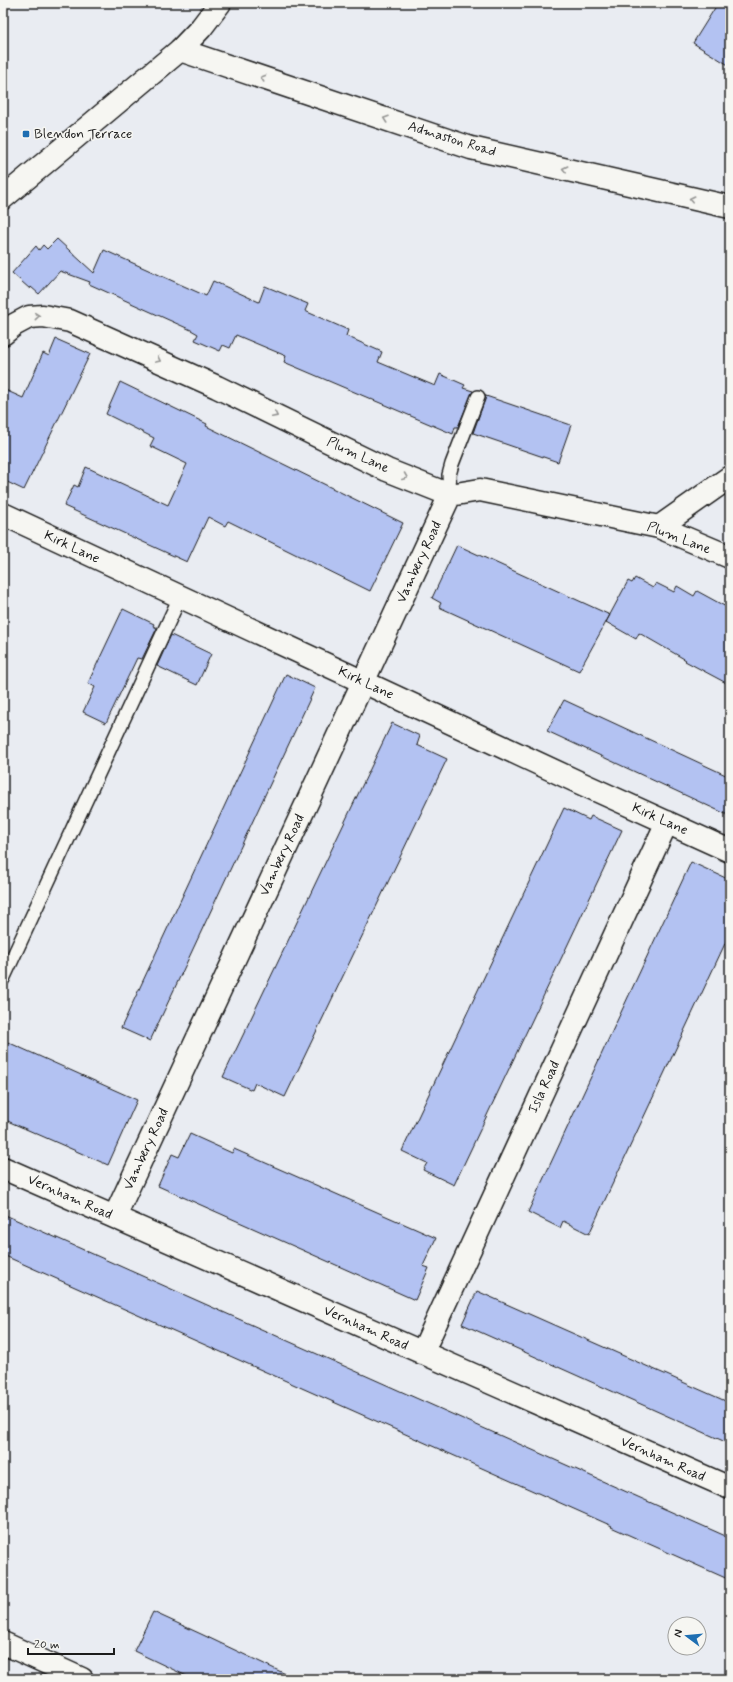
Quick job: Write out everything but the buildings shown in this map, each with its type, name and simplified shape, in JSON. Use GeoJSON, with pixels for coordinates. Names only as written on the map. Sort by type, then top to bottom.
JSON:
{"type":"FeatureCollection","features":[{"type":"Feature","properties":{"kind":"street"},"geometry":{"type":"LineString","coordinates":[[3,198],[180,50],[201,28],[220,3]]}},
{"type":"Feature","properties":{"kind":"street","name":"Admaston Road"},"geometry":{"type":"LineString","coordinates":[[180,50],[472,148],[730,207]]}},
{"type":"Feature","properties":{"kind":"street","name":"Plum Lane"},"geometry":{"type":"LineString","coordinates":[[3,334],[14,325],[29,317],[43,316],[70,321],[216,387],[387,470],[450,495],[480,490],[659,527],[730,557]]}},
{"type":"Feature","properties":{"kind":"street"},"geometry":{"type":"LineString","coordinates":[[659,527],[730,477]]}},
{"type":"Feature","properties":{"kind":"street","name":"Vambery Road"},"geometry":{"type":"LineString","coordinates":[[115,1216],[450,495]]}},
{"type":"Feature","properties":{"kind":"street","name":"Kirk Lane"},"geometry":{"type":"LineString","coordinates":[[3,514],[730,851]]}},
{"type":"Feature","properties":{"kind":"street","name":"Isla Road"},"geometry":{"type":"LineString","coordinates":[[422,1353],[667,822]]}},
{"type":"Feature","properties":{"kind":"street","name":"Vernham Road"},"geometry":{"type":"LineString","coordinates":[[3,1168],[730,1488]]}},
{"type":"Feature","properties":{"kind":"street"},"geometry":{"type":"LineString","coordinates":[[3,1643],[82,1679]]}},
{"type":"Feature","properties":{"kind":"lane"},"geometry":{"type":"LineString","coordinates":[[450,495],[449,475],[452,464],[478,398]]}},
{"type":"Feature","properties":{"kind":"lane"},"geometry":{"type":"LineString","coordinates":[[3,979],[180,597]]}},
{"type":"Feature","properties":{"kind":"place","name":"Blendon Terrace"},"geometry":{"type":"Point","coordinates":[26,134]}}]}
